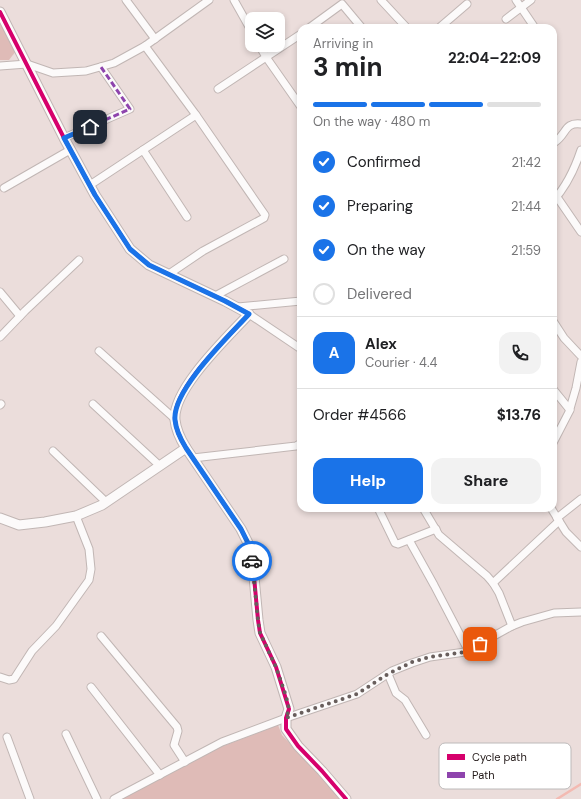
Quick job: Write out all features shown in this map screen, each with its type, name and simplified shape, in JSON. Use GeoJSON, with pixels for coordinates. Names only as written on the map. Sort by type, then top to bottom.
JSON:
{"type":"FeatureCollection","features":[{"type":"Feature","properties":{"kind":"street"},"geometry":{"type":"LineString","coordinates":[[126,0],[155,39]]}},
{"type":"Feature","properties":{"kind":"street"},"geometry":{"type":"LineString","coordinates":[[0,66],[27,64],[53,73],[86,71],[114,63],[155,39],[199,3],[209,0]]}},
{"type":"Feature","properties":{"kind":"street"},"geometry":{"type":"LineString","coordinates":[[234,0],[245,20]]}},
{"type":"Feature","properties":{"kind":"street"},"geometry":{"type":"LineString","coordinates":[[382,0],[403,24]]}},
{"type":"Feature","properties":{"kind":"street"},"geometry":{"type":"LineString","coordinates":[[516,0],[532,24]]}},
{"type":"Feature","properties":{"kind":"street"},"geometry":{"type":"LineString","coordinates":[[506,19],[531,0]]}},
{"type":"Feature","properties":{"kind":"street"},"geometry":{"type":"LineString","coordinates":[[314,24],[342,4],[359,24]]}},
{"type":"Feature","properties":{"kind":"street"},"geometry":{"type":"LineString","coordinates":[[444,24],[467,4]]}},
{"type":"Feature","properties":{"kind":"street"},"geometry":{"type":"LineString","coordinates":[[0,12],[70,150],[130,249],[149,265],[238,307],[297,346]]}},
{"type":"Feature","properties":{"kind":"street"},"geometry":{"type":"LineString","coordinates":[[218,89],[297,37]]}},
{"type":"Feature","properties":{"kind":"street"},"geometry":{"type":"LineString","coordinates":[[145,46],[196,115],[265,215],[264,218],[203,251],[169,274]]}},
{"type":"Feature","properties":{"kind":"street"},"geometry":{"type":"LineString","coordinates":[[263,52],[297,100]]}},
{"type":"Feature","properties":{"kind":"street"},"geometry":{"type":"LineString","coordinates":[[64,138],[130,109],[101,67]]}},
{"type":"Feature","properties":{"kind":"street"},"geometry":{"type":"LineString","coordinates":[[90,185],[196,115]]}},
{"type":"Feature","properties":{"kind":"street"},"geometry":{"type":"LineString","coordinates":[[557,140],[568,126],[572,124],[581,124]]}},
{"type":"Feature","properties":{"kind":"street"},"geometry":{"type":"LineString","coordinates":[[4,188],[70,150]]}},
{"type":"Feature","properties":{"kind":"street"},"geometry":{"type":"LineString","coordinates":[[143,150],[187,217]]}},
{"type":"Feature","properties":{"kind":"street"},"geometry":{"type":"LineString","coordinates":[[557,196],[576,165],[581,150]]}},
{"type":"Feature","properties":{"kind":"street"},"geometry":{"type":"LineString","coordinates":[[557,202],[581,232]]}},
{"type":"Feature","properties":{"kind":"street"},"geometry":{"type":"LineString","coordinates":[[215,296],[284,258]]}},
{"type":"Feature","properties":{"kind":"street"},"geometry":{"type":"LineString","coordinates":[[0,337],[79,260]]}},
{"type":"Feature","properties":{"kind":"street"},"geometry":{"type":"LineString","coordinates":[[0,292],[20,316]]}},
{"type":"Feature","properties":{"kind":"street"},"geometry":{"type":"LineString","coordinates":[[238,307],[297,301]]}},
{"type":"Feature","properties":{"kind":"street"},"geometry":{"type":"LineString","coordinates":[[249,314],[200,367],[188,383],[178,402],[175,419],[180,438],[241,529],[248,543],[253,566],[260,633],[276,667],[289,709],[286,718],[286,729],[298,746],[346,799]]}},
{"type":"Feature","properties":{"kind":"street"},"geometry":{"type":"LineString","coordinates":[[557,327],[564,338],[581,356]]}},
{"type":"Feature","properties":{"kind":"street"},"geometry":{"type":"LineString","coordinates":[[99,351],[175,419]]}},
{"type":"Feature","properties":{"kind":"street"},"geometry":{"type":"LineString","coordinates":[[557,435],[570,410],[581,362]]}},
{"type":"Feature","properties":{"kind":"street"},"geometry":{"type":"LineString","coordinates":[[557,394],[570,410]]}},
{"type":"Feature","properties":{"kind":"street"},"geometry":{"type":"LineString","coordinates":[[93,404],[160,466]]}},
{"type":"Feature","properties":{"kind":"street"},"geometry":{"type":"LineString","coordinates":[[193,458],[297,445]]}},
{"type":"Feature","properties":{"kind":"street"},"geometry":{"type":"LineString","coordinates":[[0,518],[19,525],[76,516],[106,502],[186,448]]}},
{"type":"Feature","properties":{"kind":"street"},"geometry":{"type":"LineString","coordinates":[[53,451],[106,502]]}},
{"type":"Feature","properties":{"kind":"street"},"geometry":{"type":"LineString","coordinates":[[493,583],[581,499]]}},
{"type":"Feature","properties":{"kind":"street"},"geometry":{"type":"LineString","coordinates":[[380,512],[395,543],[398,544],[436,529]]}},
{"type":"Feature","properties":{"kind":"street"},"geometry":{"type":"LineString","coordinates":[[425,512],[439,535],[487,576],[493,583],[512,626]]}},
{"type":"Feature","properties":{"kind":"street"},"geometry":{"type":"LineString","coordinates":[[553,512],[566,532],[581,547]]}},
{"type":"Feature","properties":{"kind":"street"},"geometry":{"type":"LineString","coordinates":[[0,677],[9,680],[14,679],[32,651],[56,626],[89,580],[91,569],[89,549],[76,516]]}},
{"type":"Feature","properties":{"kind":"street"},"geometry":{"type":"LineString","coordinates":[[409,540],[468,650]]}},
{"type":"Feature","properties":{"kind":"street"},"geometry":{"type":"LineString","coordinates":[[114,799],[222,742],[357,694],[388,674],[412,662],[430,657],[465,652],[512,626],[554,613],[581,612]]}},
{"type":"Feature","properties":{"kind":"street"},"geometry":{"type":"LineString","coordinates":[[101,636],[177,726],[178,731],[174,745],[185,762]]}},
{"type":"Feature","properties":{"kind":"street"},"geometry":{"type":"LineString","coordinates":[[388,674],[396,694],[405,700],[426,735]]}},
{"type":"Feature","properties":{"kind":"street"},"geometry":{"type":"LineString","coordinates":[[91,688],[160,775]]}},
{"type":"Feature","properties":{"kind":"street"},"geometry":{"type":"LineString","coordinates":[[66,734],[97,799]]}},
{"type":"Feature","properties":{"kind":"street"},"geometry":{"type":"LineString","coordinates":[[7,737],[30,799]]}},
{"type":"Feature","properties":{"kind":"shaded area"},"geometry":{"type":"Polygon","coordinates":[[[0,21],[16,51],[9,60],[0,60],[0,21]]]}},
{"type":"Feature","properties":{"kind":"shaded area"},"geometry":{"type":"Polygon","coordinates":[[[278,725],[282,735],[341,799],[122,799],[218,748],[278,725]]]}},
{"type":"Feature","properties":{"kind":"waterway"},"geometry":{"type":"LineString","coordinates":[[557,799],[581,784]]}},
{"type":"Feature","properties":{"kind":"marked path"},"geometry":{"type":"LineString","coordinates":[[64,138],[130,109],[101,67]]}},
{"type":"Feature","properties":{"kind":"cycle path"},"geometry":{"type":"LineString","coordinates":[[0,12],[64,138],[95,195],[130,249],[149,265],[249,314],[203,364],[182,393],[176,407],[175,420],[179,435],[186,448],[241,529],[248,543],[253,566],[260,633],[276,667],[289,709],[286,718],[286,729],[298,746],[346,799]]}},
{"type":"Feature","properties":{"kind":"way so far"},"geometry":{"type":"LineString","coordinates":[[252,561],[260,633],[276,667],[286,696],[289,709],[286,718],[357,694],[392,671],[412,662],[430,657],[465,652],[480,644]]}},
{"type":"Feature","properties":{"kind":"route"},"geometry":{"type":"LineString","coordinates":[[90,127],[64,138],[95,195],[130,249],[149,265],[238,307],[249,314],[200,367],[188,383],[178,402],[175,419],[180,438],[186,448],[241,529],[248,543],[252,561]]}}]}
